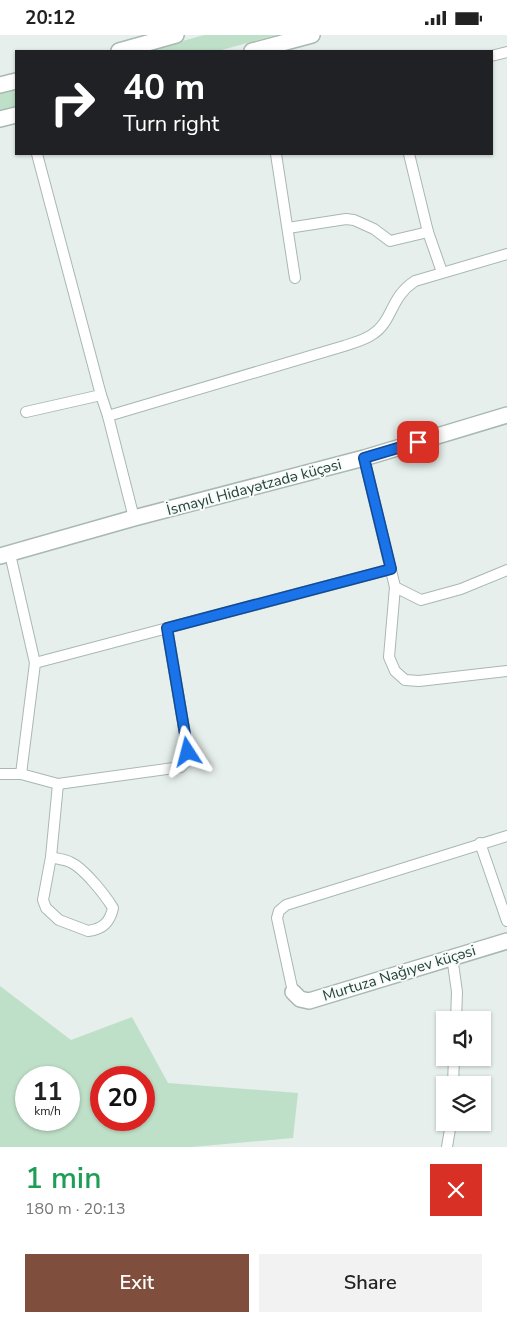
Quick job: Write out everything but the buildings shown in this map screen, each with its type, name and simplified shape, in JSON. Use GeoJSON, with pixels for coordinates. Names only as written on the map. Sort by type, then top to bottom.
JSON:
{"type":"FeatureCollection","features":[{"type":"Feature","properties":{"kind":"street"},"geometry":{"type":"LineString","coordinates":[[123,50],[176,35]]}},
{"type":"Feature","properties":{"kind":"street"},"geometry":{"type":"LineString","coordinates":[[256,50],[312,35]]}},
{"type":"Feature","properties":{"kind":"street"},"geometry":{"type":"LineString","coordinates":[[0,85],[15,81]]}},
{"type":"Feature","properties":{"kind":"street"},"geometry":{"type":"LineString","coordinates":[[0,119],[15,115]]}},
{"type":"Feature","properties":{"kind":"street","name":"İsmayıl Hidayətzadə küçəsi"},"geometry":{"type":"LineString","coordinates":[[5,555],[134,518],[364,458],[507,415]]}},
{"type":"Feature","properties":{"kind":"street","name":"Murtuza Nağıyev küçəsi"},"geometry":{"type":"LineString","coordinates":[[294,992],[300,999],[309,1001],[452,956],[507,941]]}},
{"type":"Feature","properties":{"kind":"lane"},"geometry":{"type":"LineString","coordinates":[[493,56],[507,52]]}},
{"type":"Feature","properties":{"kind":"lane"},"geometry":{"type":"LineString","coordinates":[[37,155],[134,518]]}},
{"type":"Feature","properties":{"kind":"lane"},"geometry":{"type":"LineString","coordinates":[[276,155],[295,278]]}},
{"type":"Feature","properties":{"kind":"lane"},"geometry":{"type":"LineString","coordinates":[[409,155],[428,231],[442,272]]}},
{"type":"Feature","properties":{"kind":"lane"},"geometry":{"type":"LineString","coordinates":[[288,228],[346,219],[362,222],[390,241],[428,231]]}},
{"type":"Feature","properties":{"kind":"lane"},"geometry":{"type":"LineString","coordinates":[[108,416],[344,346],[373,334],[388,318],[396,299],[403,289],[416,281],[507,254]]}},
{"type":"Feature","properties":{"kind":"lane"},"geometry":{"type":"LineString","coordinates":[[26,411],[101,395]]}},
{"type":"Feature","properties":{"kind":"lane"},"geometry":{"type":"LineString","coordinates":[[364,458],[395,587],[389,657],[396,671],[405,680],[420,681],[507,671]]}},
{"type":"Feature","properties":{"kind":"lane"},"geometry":{"type":"LineString","coordinates":[[5,555],[35,663],[21,774]]}},
{"type":"Feature","properties":{"kind":"lane"},"geometry":{"type":"LineString","coordinates":[[35,663],[391,569]]}},
{"type":"Feature","properties":{"kind":"lane"},"geometry":{"type":"LineString","coordinates":[[395,587],[421,600],[461,589],[507,570]]}},
{"type":"Feature","properties":{"kind":"lane"},"geometry":{"type":"LineString","coordinates":[[0,774],[21,774],[58,784],[181,767],[186,761],[188,752],[167,628]]}},
{"type":"Feature","properties":{"kind":"lane"},"geometry":{"type":"LineString","coordinates":[[51,857],[69,862],[77,867],[107,898],[113,908],[111,918],[104,926],[88,931],[59,920],[46,909],[43,900],[51,857],[58,784]]}},
{"type":"Feature","properties":{"kind":"lane"},"geometry":{"type":"LineString","coordinates":[[294,992],[276,918],[279,911],[286,905],[507,836]]}},
{"type":"Feature","properties":{"kind":"lane"},"geometry":{"type":"LineString","coordinates":[[480,843],[507,921]]}},
{"type":"Feature","properties":{"kind":"lane"},"geometry":{"type":"LineString","coordinates":[[452,956],[457,992],[456,1011]]}},
{"type":"Feature","properties":{"kind":"lane"},"geometry":{"type":"LineString","coordinates":[[447,1147],[450,1131]]}},
{"type":"Feature","properties":{"kind":"green space"},"geometry":{"type":"Polygon","coordinates":[[[204,35],[276,35],[222,50],[151,50],[204,35]]]}},
{"type":"Feature","properties":{"kind":"green space"},"geometry":{"type":"Polygon","coordinates":[[[15,88],[15,108],[0,112],[0,93],[15,88]]]}},
{"type":"Feature","properties":{"kind":"green space"},"geometry":{"type":"Polygon","coordinates":[[[0,986],[71,1040],[132,1017],[168,1083],[298,1093],[293,1138],[192,1147],[0,1147],[0,986]]]}},
{"type":"Feature","properties":{"kind":"route"},"geometry":{"type":"LineString","coordinates":[[188,752],[167,628],[391,569],[364,458],[418,442]]}}]}
